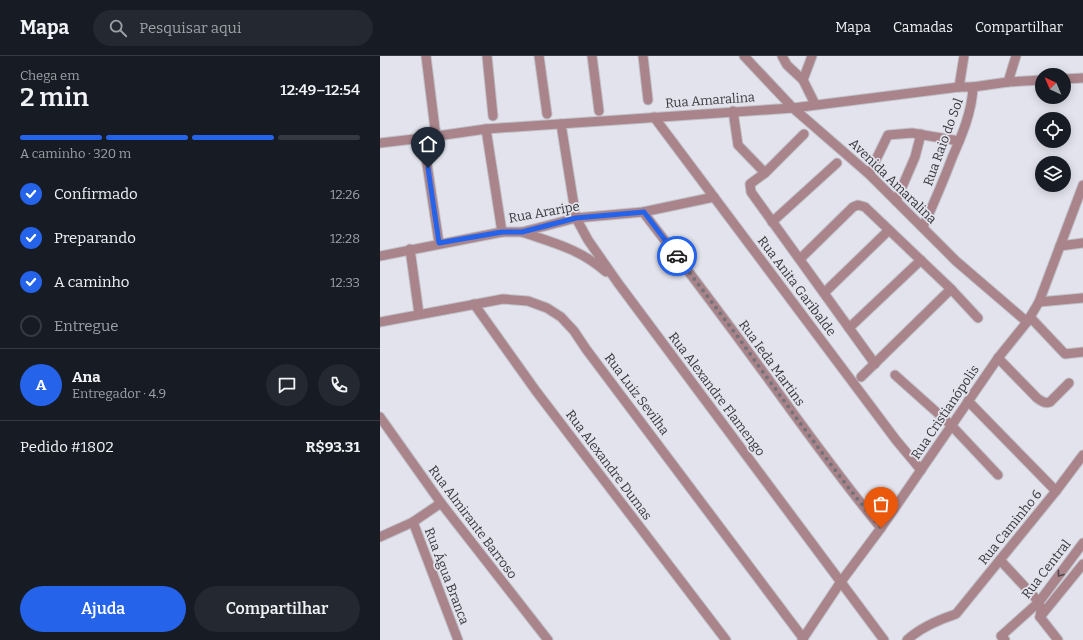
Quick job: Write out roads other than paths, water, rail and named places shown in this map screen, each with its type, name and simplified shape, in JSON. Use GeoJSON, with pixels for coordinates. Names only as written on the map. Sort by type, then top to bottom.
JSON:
{"type":"FeatureCollection","features":[{"type":"Feature","properties":{"kind":"street"},"geometry":{"type":"LineString","coordinates":[[426,56],[436,137]]}},
{"type":"Feature","properties":{"kind":"street"},"geometry":{"type":"LineString","coordinates":[[487,56],[493,116]]}},
{"type":"Feature","properties":{"kind":"street"},"geometry":{"type":"LineString","coordinates":[[540,56],[547,114]]}},
{"type":"Feature","properties":{"kind":"street"},"geometry":{"type":"LineString","coordinates":[[592,56],[599,111]]}},
{"type":"Feature","properties":{"kind":"street"},"geometry":{"type":"LineString","coordinates":[[643,56],[648,100]]}},
{"type":"Feature","properties":{"kind":"street","name":"Avenida Amaralina"},"geometry":{"type":"LineString","coordinates":[[744,56],[793,108],[869,174],[956,261],[1028,320],[1065,354],[1083,352]]}},
{"type":"Feature","properties":{"kind":"street"},"geometry":{"type":"LineString","coordinates":[[782,56],[786,65],[803,80],[815,104]]}},
{"type":"Feature","properties":{"kind":"street"},"geometry":{"type":"LineString","coordinates":[[803,80],[812,56]]}},
{"type":"Feature","properties":{"kind":"street"},"geometry":{"type":"LineString","coordinates":[[958,87],[964,56]]}},
{"type":"Feature","properties":{"kind":"street"},"geometry":{"type":"LineString","coordinates":[[1008,82],[1016,56]]}},
{"type":"Feature","properties":{"kind":"street"},"geometry":{"type":"LineString","coordinates":[[1071,79],[1083,78]]}},
{"type":"Feature","properties":{"kind":"street","name":"Rua Amaralina"},"geometry":{"type":"LineString","coordinates":[[380,143],[436,137],[486,129],[793,108],[958,87],[974,87],[1008,82],[1035,80]]}},
{"type":"Feature","properties":{"kind":"street","name":"Rua Raio do Sol"},"geometry":{"type":"LineString","coordinates":[[923,227],[959,141],[971,107],[974,87]]}},
{"type":"Feature","properties":{"kind":"street"},"geometry":{"type":"LineString","coordinates":[[733,111],[738,145],[765,173]]}},
{"type":"Feature","properties":{"kind":"street","name":"Rua Anita Garibalde"},"geometry":{"type":"LineString","coordinates":[[654,117],[896,440],[921,470]]}},
{"type":"Feature","properties":{"kind":"street","name":"Rua Alexandre Flamengo"},"geometry":{"type":"LineString","coordinates":[[561,124],[576,218],[588,240],[618,283],[840,583],[884,640]]}},
{"type":"Feature","properties":{"kind":"street"},"geometry":{"type":"LineString","coordinates":[[486,129],[502,232]]}},
{"type":"Feature","properties":{"kind":"street"},"geometry":{"type":"LineString","coordinates":[[869,174],[888,135],[906,133],[921,134],[959,141]]}},
{"type":"Feature","properties":{"kind":"street"},"geometry":{"type":"LineString","coordinates":[[804,134],[765,173],[750,184],[751,192],[875,364]]}},
{"type":"Feature","properties":{"kind":"street"},"geometry":{"type":"LineString","coordinates":[[896,201],[915,157],[921,134]]}},
{"type":"Feature","properties":{"kind":"street"},"geometry":{"type":"LineString","coordinates":[[423,138],[439,243]]}},
{"type":"Feature","properties":{"kind":"street"},"geometry":{"type":"LineString","coordinates":[[772,222],[837,163]]}},
{"type":"Feature","properties":{"kind":"street","name":"Rua Cristianópolis"},"geometry":{"type":"LineString","coordinates":[[802,639],[840,583],[881,528],[998,358],[1028,320],[1039,302],[1083,185]]}},
{"type":"Feature","properties":{"kind":"street","name":"Rua Araripe"},"geometry":{"type":"LineString","coordinates":[[380,256],[439,243],[502,232],[522,232],[576,218],[644,212],[714,197]]}},
{"type":"Feature","properties":{"kind":"street"},"geometry":{"type":"LineString","coordinates":[[800,259],[853,207],[858,205],[865,207],[951,289],[978,318]]}},
{"type":"Feature","properties":{"kind":"street","name":"Rua Ieda Martins"},"geometry":{"type":"LineString","coordinates":[[644,212],[824,456],[881,528]]}},
{"type":"Feature","properties":{"kind":"street"},"geometry":{"type":"LineString","coordinates":[[824,293],[889,230]]}},
{"type":"Feature","properties":{"kind":"street"},"geometry":{"type":"LineString","coordinates":[[522,232],[584,255],[597,264],[618,283]]}},
{"type":"Feature","properties":{"kind":"street"},"geometry":{"type":"LineString","coordinates":[[1060,246],[1083,243]]}},
{"type":"Feature","properties":{"kind":"street"},"geometry":{"type":"LineString","coordinates":[[410,249],[419,314]]}},
{"type":"Feature","properties":{"kind":"street"},"geometry":{"type":"LineString","coordinates":[[849,328],[921,260]]}},
{"type":"Feature","properties":{"kind":"street"},"geometry":{"type":"LineString","coordinates":[[861,377],[951,289]]}},
{"type":"Feature","properties":{"kind":"street"},"geometry":{"type":"LineString","coordinates":[[1039,302],[1083,298]]}},
{"type":"Feature","properties":{"kind":"street","name":"Rua Luiz Sevilha"},"geometry":{"type":"LineString","coordinates":[[380,322],[503,299],[528,301],[547,308],[561,317],[574,331],[802,639]]}},
{"type":"Feature","properties":{"kind":"street","name":"Rua Alexandre Dumas"},"geometry":{"type":"LineString","coordinates":[[474,304],[536,391],[726,640]]}},
{"type":"Feature","properties":{"kind":"street"},"geometry":{"type":"LineString","coordinates":[[998,358],[1037,398],[1043,402],[1050,402],[1069,383]]}},
{"type":"Feature","properties":{"kind":"street"},"geometry":{"type":"LineString","coordinates":[[895,376],[951,425],[998,475]]}},
{"type":"Feature","properties":{"kind":"street"},"geometry":{"type":"LineString","coordinates":[[968,401],[1056,491]]}},
{"type":"Feature","properties":{"kind":"street","name":"Rua Almirante Barroso"},"geometry":{"type":"LineString","coordinates":[[380,417],[441,503],[548,640]]}},
{"type":"Feature","properties":{"kind":"street","name":"Rua Caminho 6"},"geometry":{"type":"LineString","coordinates":[[907,640],[936,621],[956,614],[1056,491],[1083,455]]}},
{"type":"Feature","properties":{"kind":"street"},"geometry":{"type":"LineString","coordinates":[[380,537],[413,522],[441,503]]}},
{"type":"Feature","properties":{"kind":"street","name":"Rua Água Branca"},"geometry":{"type":"LineString","coordinates":[[413,522],[458,640]]}},
{"type":"Feature","properties":{"kind":"street","name":"Rua Central"},"geometry":{"type":"LineString","coordinates":[[1005,640],[1001,636],[1039,602],[1083,543]]}},
{"type":"Feature","properties":{"kind":"street"},"geometry":{"type":"LineString","coordinates":[[1000,560],[1039,602],[1041,609],[1040,617],[1058,640]]}},
{"type":"Feature","properties":{"kind":"street","name":"Rua Central"},"geometry":{"type":"LineString","coordinates":[[1040,617],[1083,564]]}}]}
